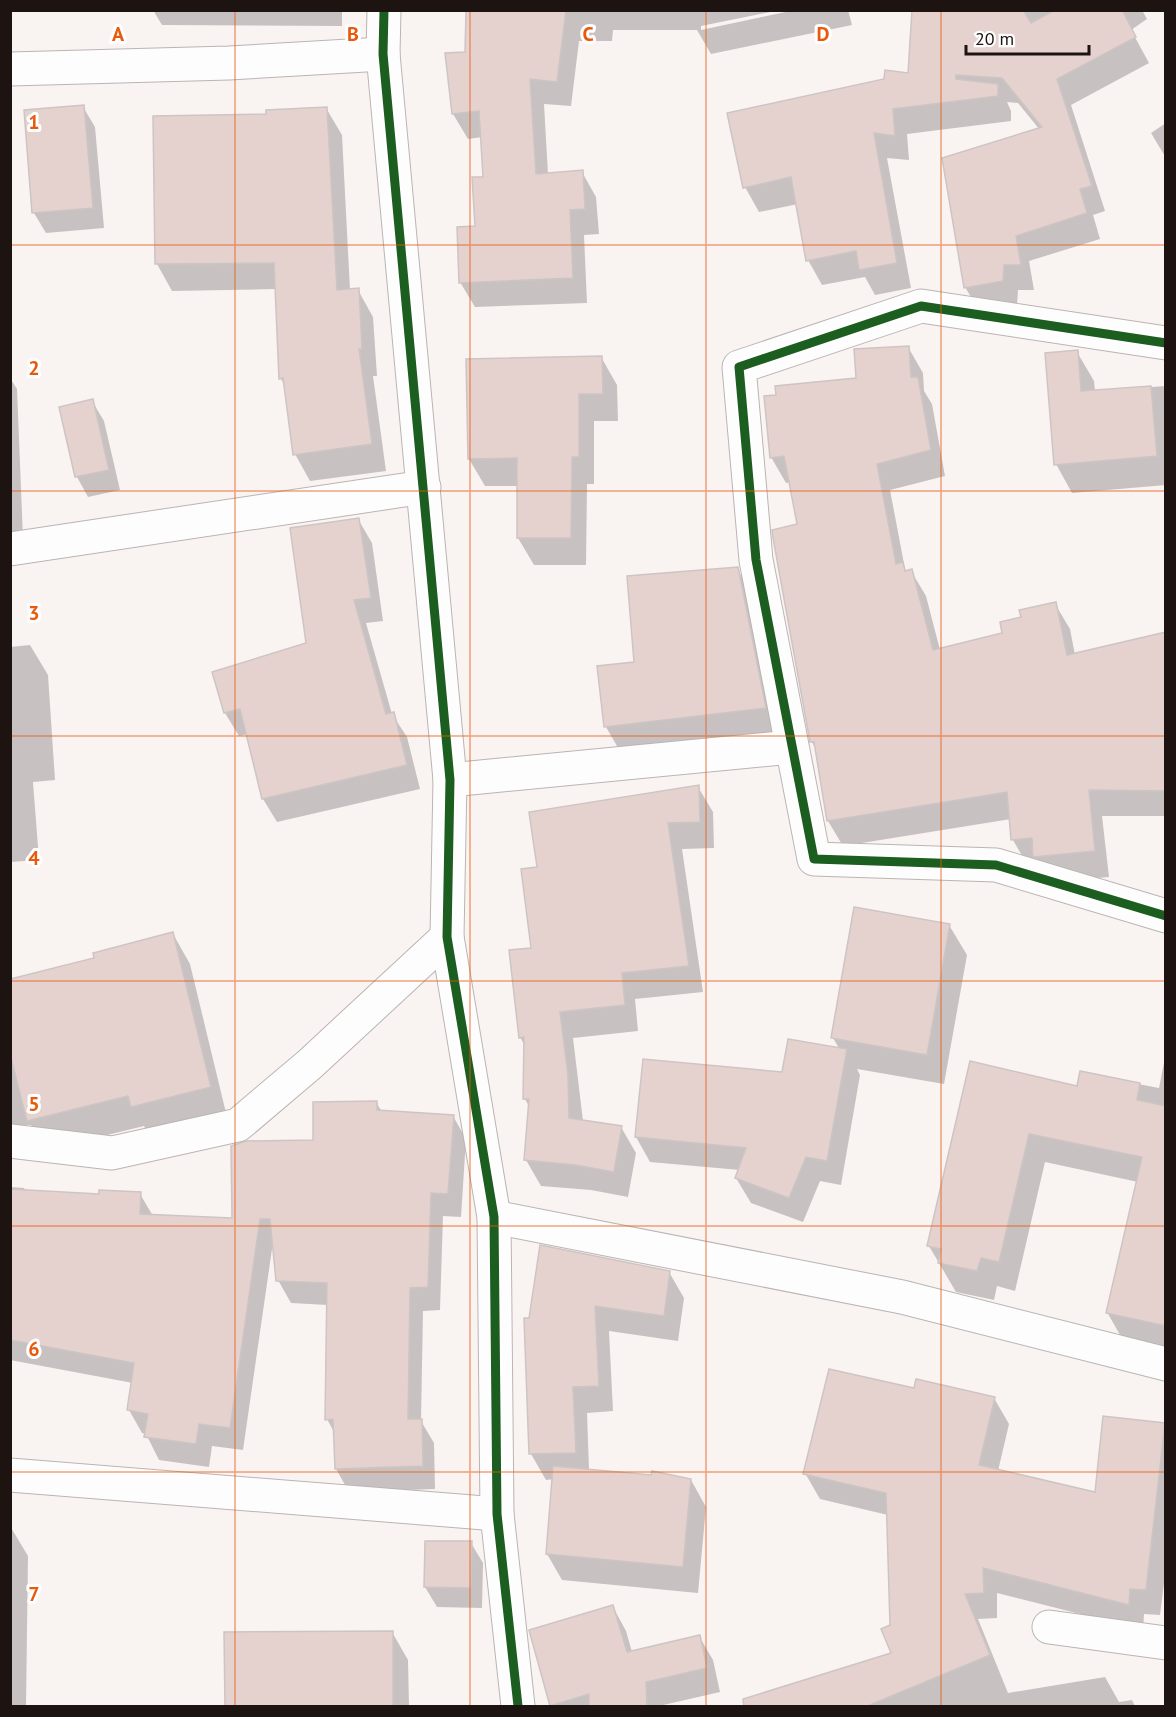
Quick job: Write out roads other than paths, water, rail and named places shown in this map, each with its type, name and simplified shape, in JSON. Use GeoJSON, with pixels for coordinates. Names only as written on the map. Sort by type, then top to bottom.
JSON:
{"type":"FeatureCollection","features":[{"type":"Feature","properties":{"kind":"street"},"geometry":{"type":"LineString","coordinates":[[384,10],[383,54],[450,780],[447,937],[495,1217],[497,1514],[518,1707]]}},
{"type":"Feature","properties":{"kind":"street"},"geometry":{"type":"LineString","coordinates":[[10,69],[229,63],[383,54]]}},
{"type":"Feature","properties":{"kind":"street"},"geometry":{"type":"LineString","coordinates":[[1166,344],[921,306],[739,367],[756,560],[814,859],[996,865],[1166,916]]}},
{"type":"Feature","properties":{"kind":"street"},"geometry":{"type":"LineString","coordinates":[[10,549],[424,487]]}},
{"type":"Feature","properties":{"kind":"street"},"geometry":{"type":"LineString","coordinates":[[450,780],[791,747]]}},
{"type":"Feature","properties":{"kind":"street"},"geometry":{"type":"LineString","coordinates":[[10,1141],[112,1153],[238,1125],[310,1064],[447,937]]}},
{"type":"Feature","properties":{"kind":"street"},"geometry":{"type":"LineString","coordinates":[[495,1217],[902,1297],[1166,1365]]}},
{"type":"Feature","properties":{"kind":"street"},"geometry":{"type":"LineString","coordinates":[[10,1475],[497,1514]]}},
{"type":"Feature","properties":{"kind":"street"},"geometry":{"type":"LineString","coordinates":[[1049,1627],[1166,1643]]}}]}
